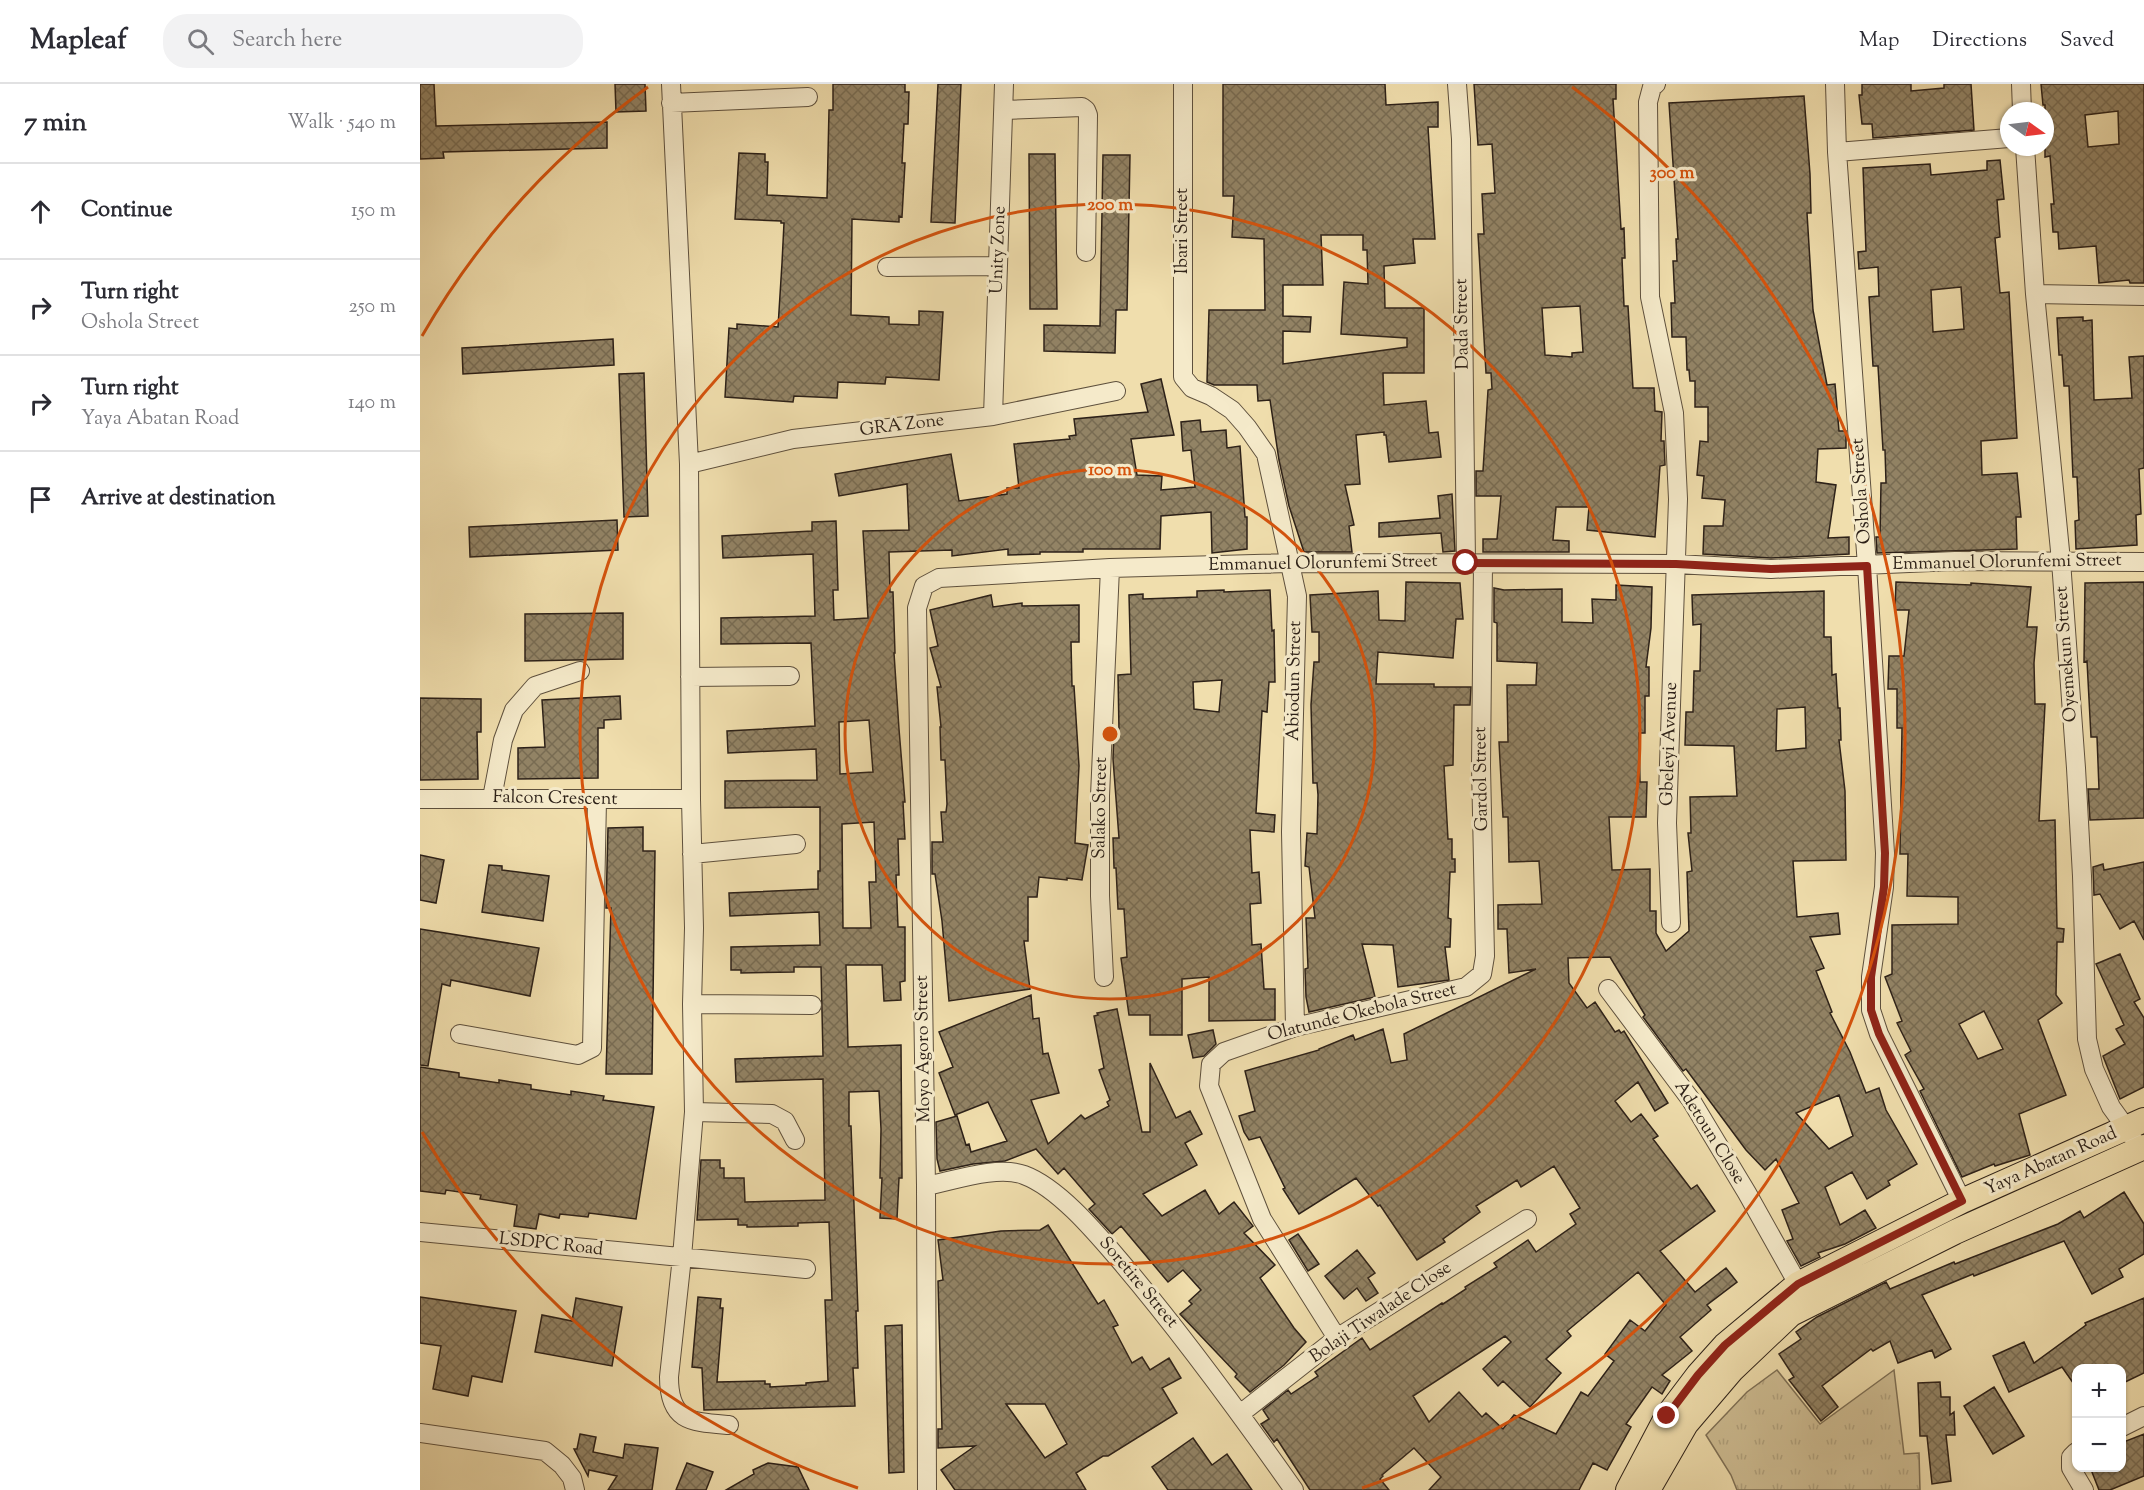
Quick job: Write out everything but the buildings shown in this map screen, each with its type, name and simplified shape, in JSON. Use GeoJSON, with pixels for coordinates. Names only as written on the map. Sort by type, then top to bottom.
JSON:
{"type":"FeatureCollection","features":[{"type":"Feature","properties":{"kind":"main road","name":"Yaya Abatan Road"},"geometry":{"type":"LineString","coordinates":[[1628,1490],[1667,1416],[1698,1375],[1725,1345],[1798,1284],[1962,1201],[2135,1124]]}},
{"type":"Feature","properties":{"kind":"main road","name":"Yaya Abatan Road"},"geometry":{"type":"LineString","coordinates":[[1648,1490],[1686,1424],[1732,1370],[1791,1314],[1955,1232],[2143,1150]]}},
{"type":"Feature","properties":{"kind":"street"},"geometry":{"type":"LineString","coordinates":[[671,84],[689,464],[694,1112],[669,1394],[675,1409],[683,1418],[696,1422],[729,1425]]}},
{"type":"Feature","properties":{"kind":"street","name":"Unity Zone"},"geometry":{"type":"LineString","coordinates":[[993,416],[1004,84]]}},
{"type":"Feature","properties":{"kind":"street","name":"Ibari Street"},"geometry":{"type":"LineString","coordinates":[[1183,84],[1183,377]]}},
{"type":"Feature","properties":{"kind":"street","name":"Dada Street"},"geometry":{"type":"LineString","coordinates":[[1457,84],[1461,139],[1475,564]]}},
{"type":"Feature","properties":{"kind":"street","name":"Gbeleyi Avenue"},"geometry":{"type":"LineString","coordinates":[[1656,84],[1652,87],[1647,102],[1650,297],[1674,413],[1678,499],[1667,823],[1671,923]]}},
{"type":"Feature","properties":{"kind":"street","name":"Oshola Street"},"geometry":{"type":"LineString","coordinates":[[1835,84],[1837,152],[1885,853],[1884,887],[1871,977],[1871,1010],[1879,1034],[1962,1201]]}},
{"type":"Feature","properties":{"kind":"street"},"geometry":{"type":"LineString","coordinates":[[2021,84],[2022,102]]}},
{"type":"Feature","properties":{"kind":"street"},"geometry":{"type":"LineString","coordinates":[[671,103],[808,97]]}},
{"type":"Feature","properties":{"kind":"street"},"geometry":{"type":"LineString","coordinates":[[1004,110],[1082,108],[1086,111],[1088,115],[1086,252]]}},
{"type":"Feature","properties":{"kind":"street"},"geometry":{"type":"LineString","coordinates":[[1837,152],[2000,139]]}},
{"type":"Feature","properties":{"kind":"street","name":"Oyemekun Street"},"geometry":{"type":"LineString","coordinates":[[2026,156],[2035,294],[2061,561],[2082,876],[2087,1039],[2098,1079],[2111,1107],[2135,1124],[2143,1150]]}},
{"type":"Feature","properties":{"kind":"street"},"geometry":{"type":"LineString","coordinates":[[887,267],[998,266]]}},
{"type":"Feature","properties":{"kind":"street"},"geometry":{"type":"LineString","coordinates":[[2035,294],[2144,296]]}},
{"type":"Feature","properties":{"kind":"street","name":"Abiodun Street"},"geometry":{"type":"LineString","coordinates":[[1183,377],[1192,388],[1211,396],[1232,410],[1266,454],[1297,596],[1291,832],[1295,1027]]}},
{"type":"Feature","properties":{"kind":"street","name":"GRA Zone"},"geometry":{"type":"LineString","coordinates":[[689,464],[793,439],[993,416],[1116,391]]}},
{"type":"Feature","properties":{"kind":"street","name":"Emmanuel Olorunfemi Street"},"geometry":{"type":"LineString","coordinates":[[917,608],[924,586],[939,578],[1110,568],[1290,563],[1676,564],[1771,569],[1954,561],[2144,562]]}},
{"type":"Feature","properties":{"kind":"street","name":"Gardol Street"},"geometry":{"type":"LineString","coordinates":[[1466,987],[1482,974],[1485,956],[1475,564]]}},
{"type":"Feature","properties":{"kind":"street","name":"Salako Street"},"geometry":{"type":"LineString","coordinates":[[1104,976],[1100,896],[1100,796],[1110,568]]}},
{"type":"Feature","properties":{"kind":"street","name":"Moyo Agoro Street"},"geometry":{"type":"LineString","coordinates":[[917,608],[926,1186],[927,1490]]}},
{"type":"Feature","properties":{"kind":"street"},"geometry":{"type":"LineString","coordinates":[[492,798],[503,740],[514,710],[535,686],[580,671]]}},
{"type":"Feature","properties":{"kind":"street"},"geometry":{"type":"LineString","coordinates":[[690,677],[790,676]]}},
{"type":"Feature","properties":{"kind":"street","name":"Falcon Crescent"},"geometry":{"type":"LineString","coordinates":[[420,799],[691,799]]}},
{"type":"Feature","properties":{"kind":"street"},"geometry":{"type":"LineString","coordinates":[[460,1034],[534,1049],[578,1055],[592,1048],[597,800]]}},
{"type":"Feature","properties":{"kind":"street"},"geometry":{"type":"LineString","coordinates":[[692,854],[796,844]]}},
{"type":"Feature","properties":{"kind":"street","name":"Olatunde Okebola Street"},"geometry":{"type":"LineString","coordinates":[[1337,1338],[1262,1219],[1209,1086],[1211,1064],[1224,1052],[1295,1027],[1466,987]]}},
{"type":"Feature","properties":{"kind":"street","name":"Adetoun Close"},"geometry":{"type":"LineString","coordinates":[[1608,989],[1690,1100],[1747,1193],[1798,1284]]}},
{"type":"Feature","properties":{"kind":"street"},"geometry":{"type":"LineString","coordinates":[[692,1004],[812,1005]]}},
{"type":"Feature","properties":{"kind":"street"},"geometry":{"type":"LineString","coordinates":[[694,1112],[772,1114],[785,1121],[795,1140]]}},
{"type":"Feature","properties":{"kind":"street","name":"Soretire Street"},"geometry":{"type":"LineString","coordinates":[[926,1186],[1002,1171],[1024,1175],[1049,1189],[1089,1225],[1168,1317],[1294,1490]]}},
{"type":"Feature","properties":{"kind":"street","name":"Bolaji Tiwalade Close"},"geometry":{"type":"LineString","coordinates":[[1240,1414],[1337,1338],[1527,1219]]}},
{"type":"Feature","properties":{"kind":"street","name":"LSDPC Road"},"geometry":{"type":"LineString","coordinates":[[420,1232],[806,1269]]}},
{"type":"Feature","properties":{"kind":"street"},"geometry":{"type":"LineString","coordinates":[[2126,1425],[2144,1416]]}},
{"type":"Feature","properties":{"kind":"street"},"geometry":{"type":"LineString","coordinates":[[420,1432],[545,1451],[572,1478],[575,1490]]}},
{"type":"Feature","properties":{"kind":"street"},"geometry":{"type":"LineString","coordinates":[[2073,1472],[2084,1490]]}},
{"type":"Feature","properties":{"kind":"green space"},"geometry":{"type":"Polygon","coordinates":[[[1777,1370],[1820,1424],[1894,1370],[1904,1454],[1919,1453],[1920,1490],[1737,1490],[1731,1475],[1706,1435],[1747,1392],[1777,1370]]]}},
{"type":"Feature","properties":{"kind":"route"},"geometry":{"type":"LineString","coordinates":[[1466,563],[1676,564],[1771,569],[1867,566],[1885,853],[1884,887],[1871,977],[1871,1010],[1879,1034],[1962,1201],[1798,1284],[1725,1345],[1698,1375],[1667,1416]]}}]}
